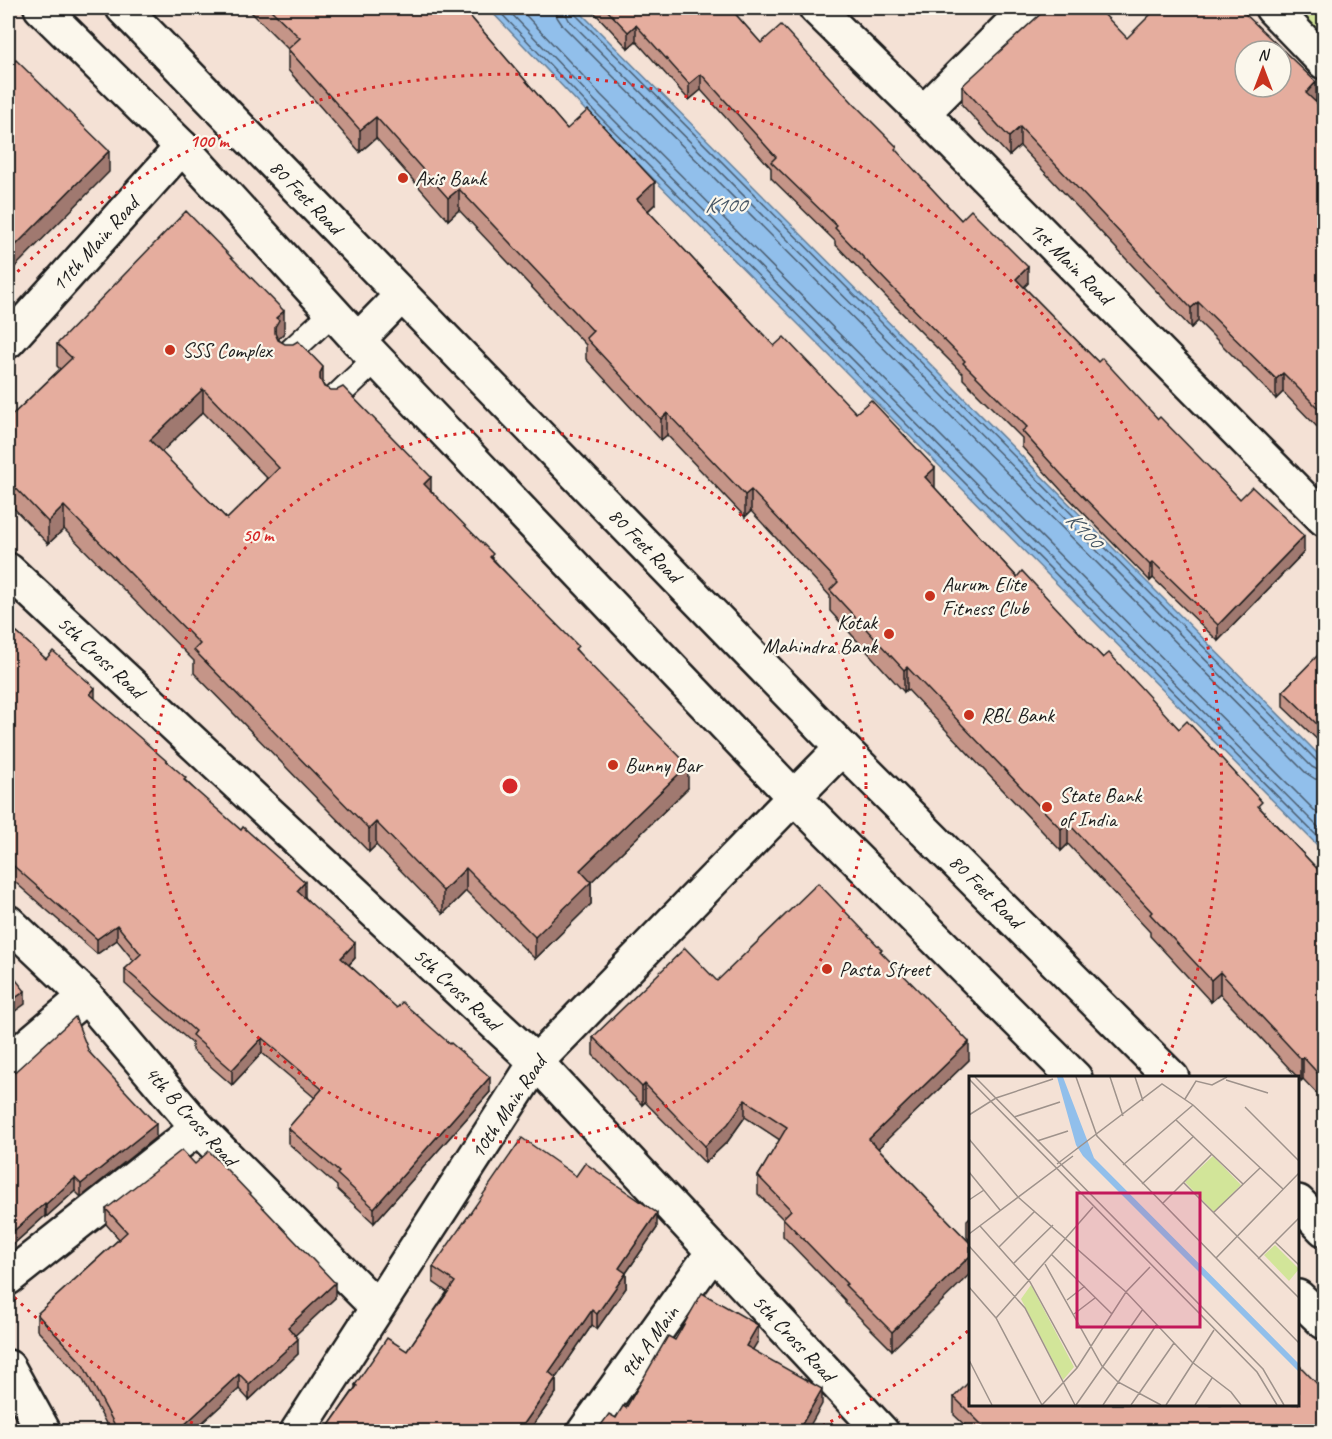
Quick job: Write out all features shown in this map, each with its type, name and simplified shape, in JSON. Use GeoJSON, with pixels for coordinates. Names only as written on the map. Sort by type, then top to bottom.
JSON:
{"type":"FeatureCollection","features":[{"type":"Feature","properties":{"kind":"street"},"geometry":{"type":"LineString","coordinates":[[41,8],[182,147],[332,313],[794,797],[1074,1076]]}},
{"type":"Feature","properties":{"kind":"street","name":"80 Feet Road"},"geometry":{"type":"LineString","coordinates":[[123,8],[842,748],[1171,1076]]}},
{"type":"Feature","properties":{"kind":"street","name":"1st Main Road"},"geometry":{"type":"LineString","coordinates":[[816,8],[1324,519]]}},
{"type":"Feature","properties":{"kind":"street"},"geometry":{"type":"LineString","coordinates":[[922,113],[1028,8]]}},
{"type":"Feature","properties":{"kind":"street"},"geometry":{"type":"LineString","coordinates":[[1272,8],[1324,62]]}},
{"type":"Feature","properties":{"kind":"street","name":"11th Main Road"},"geometry":{"type":"LineString","coordinates":[[8,341],[182,147]]}},
{"type":"Feature","properties":{"kind":"street"},"geometry":{"type":"LineString","coordinates":[[367,349],[401,296]]}},
{"type":"Feature","properties":{"kind":"street","name":"5th Cross Road"},"geometry":{"type":"LineString","coordinates":[[8,570],[536,1062],[713,1252],[866,1425]]}},
{"type":"Feature","properties":{"kind":"street","name":"10th Main Road"},"geometry":{"type":"LineString","coordinates":[[297,1431],[536,1062],[842,748]]}},
{"type":"Feature","properties":{"kind":"street","name":"4th B Cross Road"},"geometry":{"type":"LineString","coordinates":[[8,922],[86,996],[198,1128],[377,1307]]}},
{"type":"Feature","properties":{"kind":"street"},"geometry":{"type":"LineString","coordinates":[[8,1062],[86,996]]}},
{"type":"Feature","properties":{"kind":"street"},"geometry":{"type":"LineString","coordinates":[[8,1278],[198,1128]]}},
{"type":"Feature","properties":{"kind":"street"},"geometry":{"type":"LineString","coordinates":[[1299,1203],[1324,1229]]}},
{"type":"Feature","properties":{"kind":"street","name":"9th A Main"},"geometry":{"type":"LineString","coordinates":[[584,1431],[713,1252]]}},
{"type":"Feature","properties":{"kind":"street"},"geometry":{"type":"LineString","coordinates":[[1299,1298],[1324,1322]]}},
{"type":"Feature","properties":{"kind":"street"},"geometry":{"type":"LineString","coordinates":[[8,1367],[44,1431]]}},
{"type":"Feature","properties":{"kind":"lane"},"geometry":{"type":"LineString","coordinates":[[289,353],[332,313]]}},
{"type":"Feature","properties":{"kind":"lane"},"geometry":{"type":"LineString","coordinates":[[334,399],[367,349]]}},
{"type":"Feature","properties":{"kind":"green space"},"geometry":{"type":"Polygon","coordinates":[[[1290,8],[1324,8],[1324,43],[1290,8]]]}},
{"type":"Feature","properties":{"kind":"water","name":"K100"},"geometry":{"type":"Polygon","coordinates":[[[488,8],[576,8],[1324,760],[1324,852],[585,110],[488,8]]]}},
{"type":"Feature","properties":{"kind":"building"},"geometry":{"type":"Polygon","coordinates":[[[269,8],[463,8],[567,129],[588,110],[655,182],[637,199],[774,346],[784,337],[856,413],[871,400],[935,468],[925,477],[1017,577],[1022,571],[1103,658],[1109,653],[1179,729],[1187,721],[1262,802],[1258,806],[1324,876],[1324,1080],[1303,1057],[1301,1059],[1220,972],[1211,980],[1150,914],[1152,912],[1068,823],[1061,829],[907,667],[904,670],[830,590],[838,582],[751,490],[745,495],[667,413],[661,419],[586,338],[593,331],[459,189],[448,198],[376,117],[360,130],[288,49],[300,38],[269,8]]]}},
{"type":"Feature","properties":{"kind":"building"},"geometry":{"type":"Polygon","coordinates":[[[605,8],[730,8],[761,43],[781,25],[897,147],[895,149],[961,220],[971,210],[1028,267],[1016,279],[1098,362],[1102,358],[1158,419],[1160,417],[1240,499],[1252,487],[1304,536],[1218,625],[1153,562],[1150,565],[1061,474],[1022,431],[1027,427],[835,228],[837,226],[771,162],[776,157],[701,74],[689,84],[636,25],[628,32],[605,8]]]}},
{"type":"Feature","properties":{"kind":"building"},"geometry":{"type":"Polygon","coordinates":[[[1047,8],[1098,8],[1127,38],[1157,8],[1239,8],[1271,39],[1233,39],[1233,99],[1293,99],[1293,60],[1316,82],[1306,93],[1324,110],[1324,414],[1283,373],[1276,379],[1198,302],[1191,308],[1020,127],[1009,137],[962,86],[1047,8]]]}},
{"type":"Feature","properties":{"kind":"building"},"geometry":{"type":"Polygon","coordinates":[[[8,54],[109,151],[8,253],[8,54]]]}},
{"type":"Feature","properties":{"kind":"building"},"geometry":{"type":"Polygon","coordinates":[[[186,211],[284,311],[276,318],[279,320],[275,327],[278,340],[285,344],[298,341],[323,367],[320,379],[324,387],[337,390],[343,387],[431,477],[424,484],[493,554],[490,557],[578,646],[575,649],[688,765],[580,870],[591,882],[535,937],[466,868],[443,891],[376,822],[369,829],[194,650],[200,644],[64,506],[48,522],[8,480],[8,419],[72,358],[57,344],[186,211]],[[203,389],[150,440],[227,519],[279,468],[203,389]]]}},
{"type":"Feature","properties":{"kind":"building"},"geometry":{"type":"Polygon","coordinates":[[[8,625],[46,659],[53,651],[95,688],[90,694],[186,778],[184,780],[241,830],[243,827],[305,882],[297,891],[355,943],[341,958],[397,1008],[402,1002],[490,1077],[374,1208],[337,1174],[339,1172],[288,1128],[322,1089],[262,1038],[232,1070],[192,1035],[195,1031],[125,969],[141,954],[117,925],[97,939],[8,861],[8,625]]]}},
{"type":"Feature","properties":{"kind":"building"},"geometry":{"type":"Polygon","coordinates":[[[1324,649],[1324,731],[1283,691],[1324,649]]]}},
{"type":"Feature","properties":{"kind":"building"},"geometry":{"type":"Polygon","coordinates":[[[818,883],[882,950],[880,951],[969,1042],[869,1139],[969,1242],[969,1257],[892,1332],[783,1218],[791,1210],[758,1176],[787,1127],[745,1100],[728,1124],[705,1146],[645,1084],[642,1087],[593,1037],[685,948],[717,981],[818,883]]]}},
{"type":"Feature","properties":{"kind":"building"},"geometry":{"type":"Polygon","coordinates":[[[8,970],[25,991],[8,1003],[8,970]]]}},
{"type":"Feature","properties":{"kind":"building"},"geometry":{"type":"Polygon","coordinates":[[[75,1017],[89,1052],[156,1124],[81,1184],[75,1178],[8,1236],[8,1078],[75,1017]]]}},
{"type":"Feature","properties":{"kind":"building"},"geometry":{"type":"Polygon","coordinates":[[[522,1138],[576,1176],[585,1163],[657,1213],[619,1268],[626,1273],[597,1314],[592,1310],[549,1372],[556,1378],[519,1431],[325,1431],[387,1338],[407,1351],[455,1282],[433,1267],[522,1138]]]}},
{"type":"Feature","properties":{"kind":"building"},"geometry":{"type":"Polygon","coordinates":[[[182,1150],[195,1164],[209,1151],[335,1283],[288,1327],[298,1339],[249,1384],[239,1374],[182,1427],[185,1431],[118,1431],[82,1363],[37,1314],[127,1232],[106,1209],[182,1150]]]}},
{"type":"Feature","properties":{"kind":"building"},"geometry":{"type":"Polygon","coordinates":[[[702,1293],[758,1325],[746,1346],[822,1389],[798,1431],[595,1431],[609,1414],[616,1418],[623,1406],[626,1408],[668,1336],[675,1340],[702,1293]]]}},
{"type":"Feature","properties":{"kind":"building"},"geometry":{"type":"Polygon","coordinates":[[[1299,1365],[1324,1391],[1324,1431],[988,1431],[954,1397],[969,1382],[969,1406],[1299,1406],[1299,1365]]]}},
{"type":"Feature","properties":{"kind":"place","name":"Axis Bank"},"geometry":{"type":"Point","coordinates":[403,178]}},
{"type":"Feature","properties":{"kind":"place","name":"SSS Complex"},"geometry":{"type":"Point","coordinates":[170,350]}},
{"type":"Feature","properties":{"kind":"place","name":"Aurum Elite Fitness Club"},"geometry":{"type":"Point","coordinates":[930,596]}},
{"type":"Feature","properties":{"kind":"place","name":"Kotak Mahindra Bank"},"geometry":{"type":"Point","coordinates":[889,634]}},
{"type":"Feature","properties":{"kind":"place","name":"RBL Bank"},"geometry":{"type":"Point","coordinates":[969,715]}},
{"type":"Feature","properties":{"kind":"place","name":"Bunny Bar"},"geometry":{"type":"Point","coordinates":[613,765]}},
{"type":"Feature","properties":{"kind":"place","name":"State Bank of India"},"geometry":{"type":"Point","coordinates":[1047,807]}},
{"type":"Feature","properties":{"kind":"place","name":"Pasta Street"},"geometry":{"type":"Point","coordinates":[827,969]}}]}
